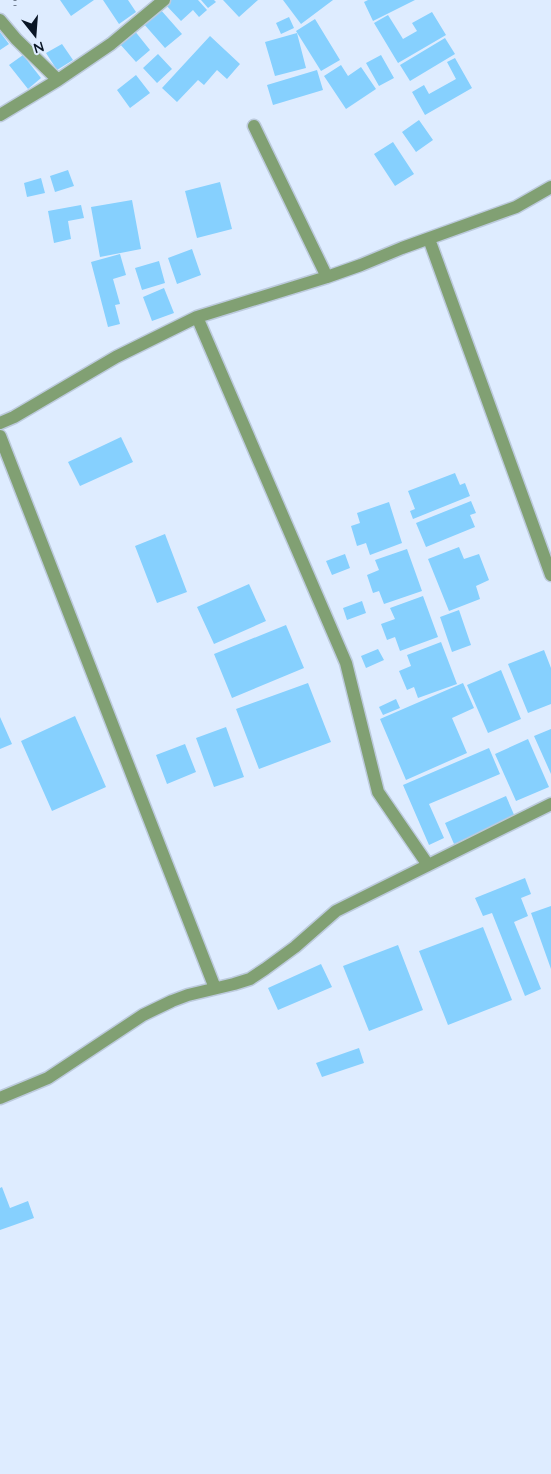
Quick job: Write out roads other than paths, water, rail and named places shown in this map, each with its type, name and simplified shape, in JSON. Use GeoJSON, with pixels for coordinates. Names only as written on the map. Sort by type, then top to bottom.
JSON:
{"type":"FeatureCollection","features":[{"type":"Feature","properties":{"kind":"street"},"geometry":{"type":"LineString","coordinates":[[0,115],[58,80],[111,44],[164,0]]}},
{"type":"Feature","properties":{"kind":"street"},"geometry":{"type":"LineString","coordinates":[[0,20],[16,39],[58,80]]}},
{"type":"Feature","properties":{"kind":"street"},"geometry":{"type":"LineString","coordinates":[[254,126],[327,277]]}},
{"type":"Feature","properties":{"kind":"street"},"geometry":{"type":"LineString","coordinates":[[0,423],[14,417],[116,357],[197,317],[327,277],[516,207],[551,187]]}},
{"type":"Feature","properties":{"kind":"street"},"geometry":{"type":"LineString","coordinates":[[429,239],[551,575]]}},
{"type":"Feature","properties":{"kind":"street"},"geometry":{"type":"LineString","coordinates":[[197,317],[346,663],[378,792],[428,865]]}},
{"type":"Feature","properties":{"kind":"street"},"geometry":{"type":"LineString","coordinates":[[0,436],[215,988]]}},
{"type":"Feature","properties":{"kind":"street"},"geometry":{"type":"LineString","coordinates":[[0,1098],[54,1075],[150,1012],[172,1001],[250,979],[295,946],[336,910],[551,804]]}}]}
